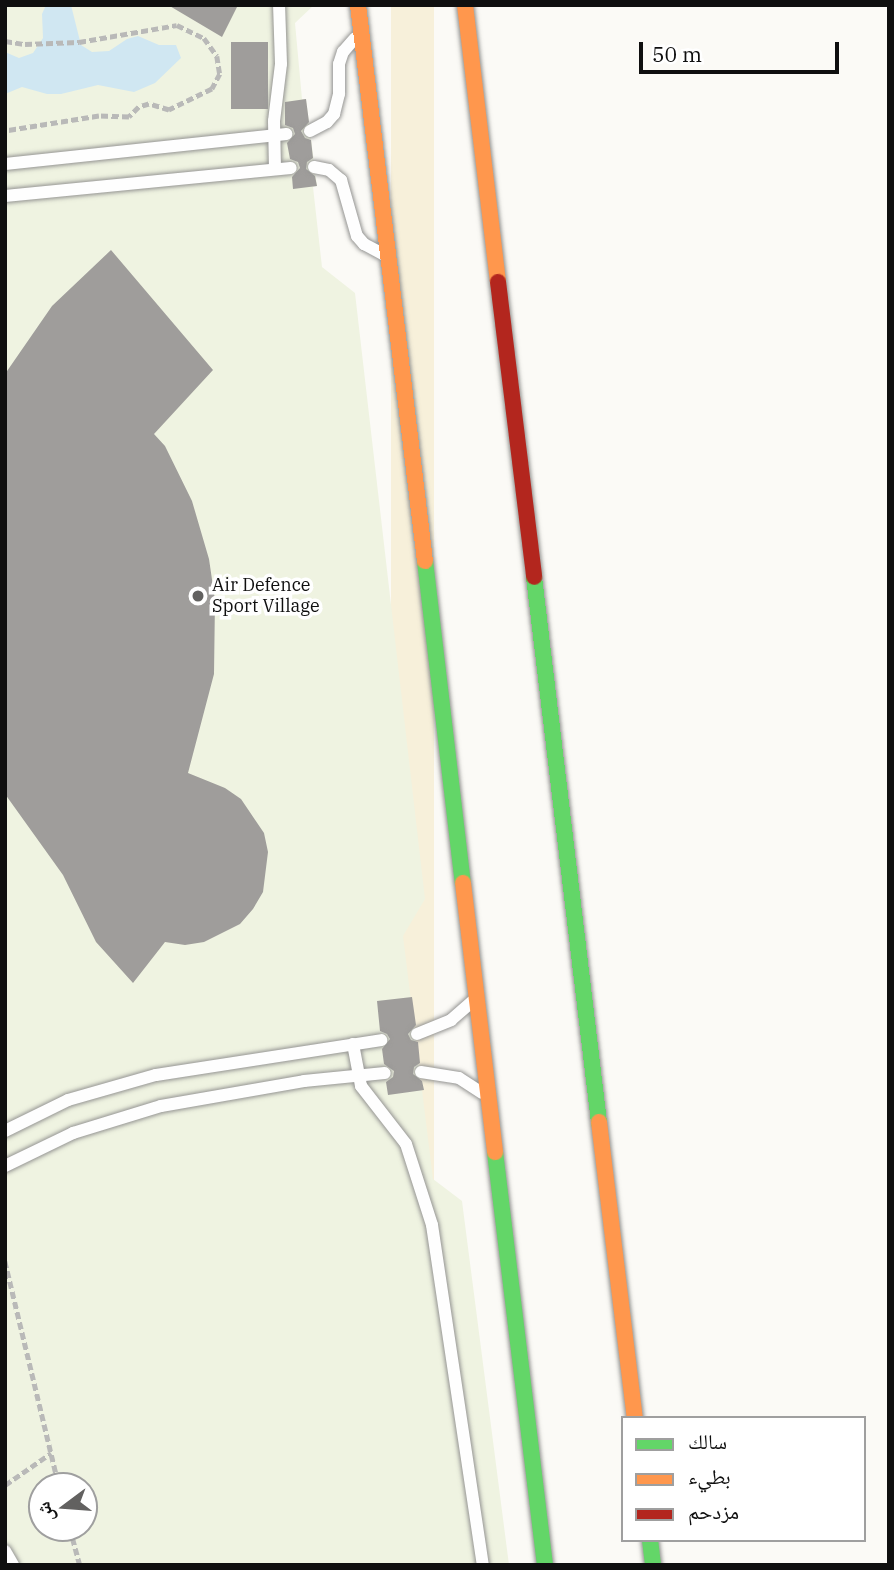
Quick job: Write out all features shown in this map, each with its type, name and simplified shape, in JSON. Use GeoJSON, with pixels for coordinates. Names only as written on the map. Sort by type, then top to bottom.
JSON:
{"type":"FeatureCollection","features":[{"type":"Feature","properties":{"kind":"street"},"geometry":{"type":"LineString","coordinates":[[358,5],[545,1565]]}},
{"type":"Feature","properties":{"kind":"street"},"geometry":{"type":"LineString","coordinates":[[465,5],[635,1416]]}},
{"type":"Feature","properties":{"kind":"street"},"geometry":{"type":"LineString","coordinates":[[650,1542],[653,1565]]}},
{"type":"Feature","properties":{"kind":"lane"},"geometry":{"type":"LineString","coordinates":[[275,169],[280,136],[279,5]]}},
{"type":"Feature","properties":{"kind":"lane"},"geometry":{"type":"LineString","coordinates":[[310,131],[327,122],[334,114],[343,52],[361,33]]}},
{"type":"Feature","properties":{"kind":"lane"},"geometry":{"type":"LineString","coordinates":[[5,164],[280,136]]}},
{"type":"Feature","properties":{"kind":"lane"},"geometry":{"type":"LineString","coordinates":[[314,167],[329,170],[341,180],[356,236],[364,244],[387,256]]}},
{"type":"Feature","properties":{"kind":"lane"},"geometry":{"type":"LineString","coordinates":[[5,196],[291,168]]}},
{"type":"Feature","properties":{"kind":"lane"},"geometry":{"type":"LineString","coordinates":[[417,1034],[450,1020],[476,996]]}},
{"type":"Feature","properties":{"kind":"lane"},"geometry":{"type":"LineString","coordinates":[[5,1131],[68,1100],[156,1076],[382,1040]]}},
{"type":"Feature","properties":{"kind":"lane"},"geometry":{"type":"LineString","coordinates":[[353,1044],[358,1075],[366,1096],[391,1121],[406,1144],[428,1211],[483,1565]]}},
{"type":"Feature","properties":{"kind":"lane"},"geometry":{"type":"LineString","coordinates":[[422,1072],[459,1078],[490,1101]]}},
{"type":"Feature","properties":{"kind":"lane"},"geometry":{"type":"LineString","coordinates":[[5,1166],[73,1133],[130,1114],[231,1093],[385,1073]]}},
{"type":"Feature","properties":{"kind":"lane"},"geometry":{"type":"LineString","coordinates":[[5,1551],[13,1565]]}},
{"type":"Feature","properties":{"kind":"path"},"geometry":{"type":"LineString","coordinates":[[5,41],[40,44],[79,42],[177,25],[204,38],[217,56],[220,74],[212,89],[169,110],[147,104],[129,117],[99,116],[5,131]]}},
{"type":"Feature","properties":{"kind":"path"},"geometry":{"type":"LineString","coordinates":[[5,1261],[56,1472]]}},
{"type":"Feature","properties":{"kind":"path"},"geometry":{"type":"LineString","coordinates":[[5,1485],[51,1453]]}},
{"type":"Feature","properties":{"kind":"path"},"geometry":{"type":"LineString","coordinates":[[74,1542],[80,1565]]}},
{"type":"Feature","properties":{"kind":"sand"},"geometry":{"type":"Polygon","coordinates":[[[391,5],[434,5],[434,1565],[391,1565],[391,5]]]}},
{"type":"Feature","properties":{"kind":"green space","name":"Air Defence Sport Village"},"geometry":{"type":"Polygon","coordinates":[[[5,5],[314,5],[295,23],[302,99],[306,99],[317,186],[313,187],[322,267],[355,293],[425,899],[403,936],[433,1179],[462,1201],[509,1565],[5,1565],[5,5]]]}},
{"type":"Feature","properties":{"kind":"water"},"geometry":{"type":"Polygon","coordinates":[[[46,5],[71,5],[81,45],[92,52],[109,51],[127,39],[138,36],[159,45],[176,45],[181,58],[155,83],[134,92],[98,85],[61,94],[47,94],[22,87],[5,94],[5,52],[19,58],[33,53],[43,38],[42,14],[46,5]]]}},
{"type":"Feature","properties":{"kind":"building"},"geometry":{"type":"Polygon","coordinates":[[[168,5],[238,5],[222,37],[168,5]]]}},
{"type":"Feature","properties":{"kind":"building"},"geometry":{"type":"Polygon","coordinates":[[[231,42],[268,42],[268,109],[231,109],[231,42]]]}},
{"type":"Feature","properties":{"kind":"building"},"geometry":{"type":"Polygon","coordinates":[[[306,99],[309,122],[301,131],[305,138],[311,140],[313,158],[307,162],[306,169],[315,176],[317,186],[293,189],[292,177],[300,168],[298,162],[290,159],[287,143],[295,134],[293,128],[285,125],[285,102],[306,99]]]}},
{"type":"Feature","properties":{"kind":"building"},"geometry":{"type":"Polygon","coordinates":[[[111,250],[213,370],[154,434],[165,446],[192,501],[209,559],[215,600],[214,674],[188,773],[225,788],[241,799],[264,833],[268,852],[263,892],[240,924],[204,942],[185,945],[165,942],[133,983],[96,942],[63,875],[5,794],[5,374],[52,306],[111,250]]]}},
{"type":"Feature","properties":{"kind":"building"},"geometry":{"type":"Polygon","coordinates":[[[412,997],[416,1025],[408,1034],[411,1040],[418,1042],[420,1063],[414,1067],[413,1074],[422,1081],[424,1090],[388,1095],[386,1082],[393,1077],[394,1071],[384,1064],[382,1049],[390,1039],[380,1031],[377,1001],[412,997]]]}},
{"type":"Feature","properties":{"kind":"traffic: fast"},"geometry":{"type":"LineString","coordinates":[[425,561],[463,883]]}},
{"type":"Feature","properties":{"kind":"traffic: fast"},"geometry":{"type":"LineString","coordinates":[[534,577],[599,1122]]}},
{"type":"Feature","properties":{"kind":"traffic: fast"},"geometry":{"type":"LineString","coordinates":[[495,1152],[545,1565]]}},
{"type":"Feature","properties":{"kind":"traffic: fast"},"geometry":{"type":"LineString","coordinates":[[650,1542],[653,1565]]}},
{"type":"Feature","properties":{"kind":"traffic: slow"},"geometry":{"type":"LineString","coordinates":[[358,5],[425,561]]}},
{"type":"Feature","properties":{"kind":"traffic: slow"},"geometry":{"type":"LineString","coordinates":[[465,5],[498,282]]}},
{"type":"Feature","properties":{"kind":"traffic: slow"},"geometry":{"type":"LineString","coordinates":[[463,883],[495,1152]]}},
{"type":"Feature","properties":{"kind":"traffic: slow"},"geometry":{"type":"LineString","coordinates":[[599,1122],[635,1416]]}},
{"type":"Feature","properties":{"kind":"traffic: jam"},"geometry":{"type":"LineString","coordinates":[[498,282],[534,577]]}},
{"type":"Feature","properties":{"kind":"place","name":"Air Defence Sport Village"},"geometry":{"type":"Point","coordinates":[198,596]}}]}
